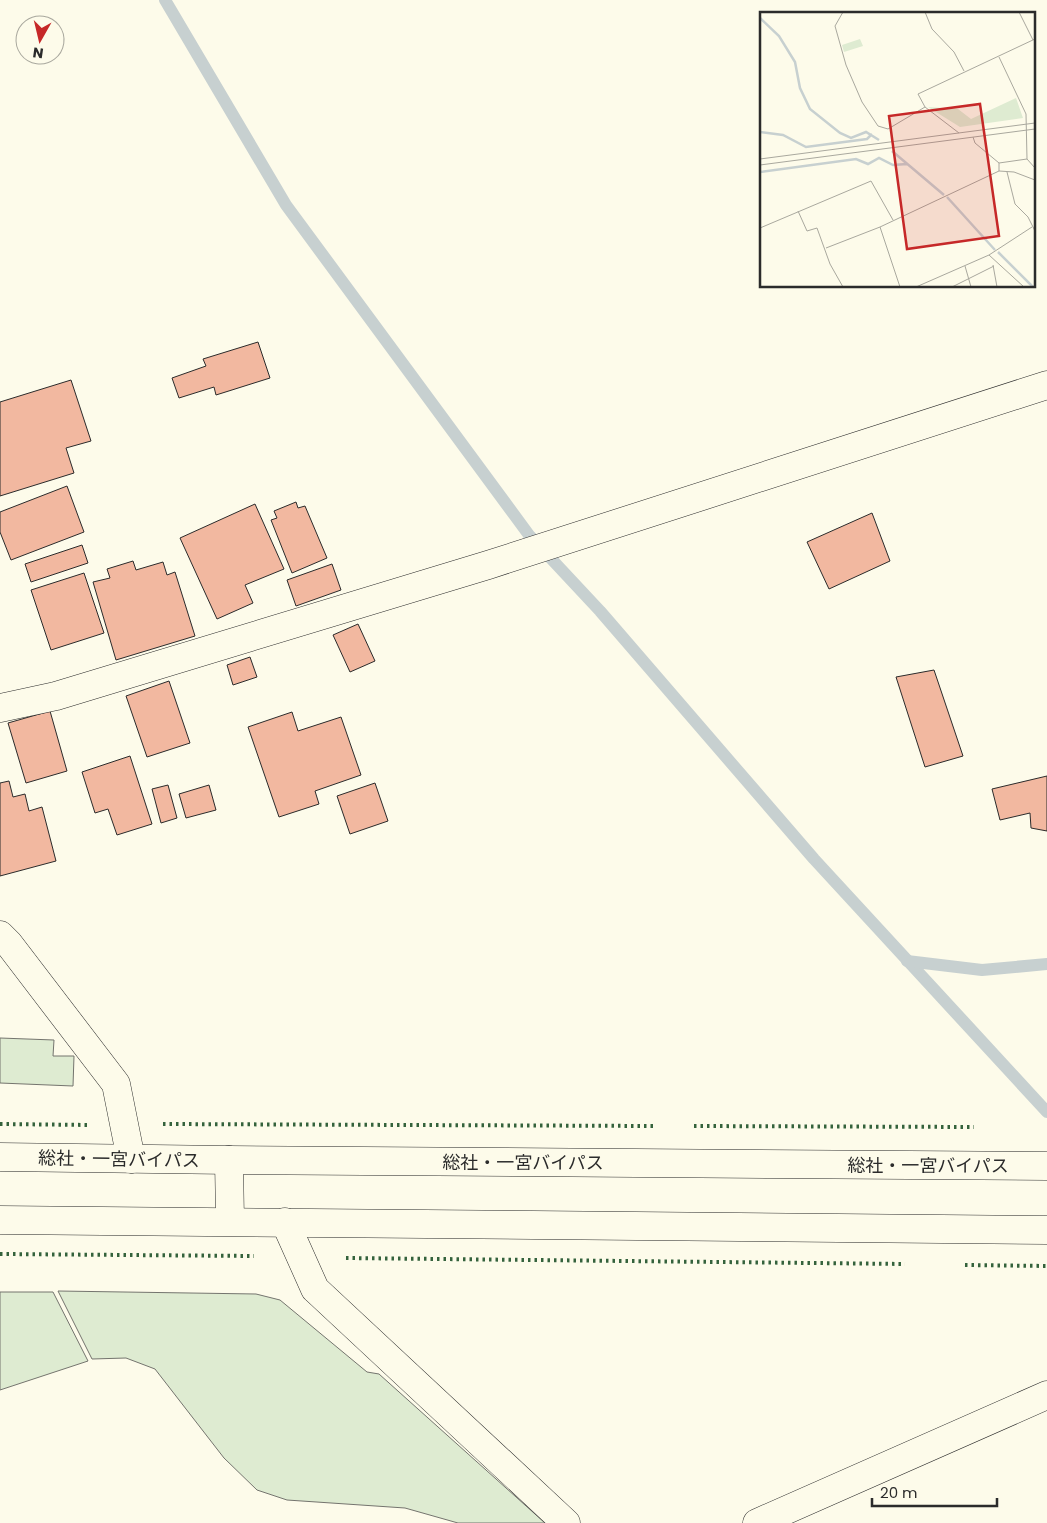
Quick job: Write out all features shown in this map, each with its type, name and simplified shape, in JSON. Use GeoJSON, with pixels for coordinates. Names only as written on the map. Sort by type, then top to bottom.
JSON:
{"type":"FeatureCollection","features":[{"type":"Feature","properties":{"kind":"main road"},"geometry":{"type":"LineString","coordinates":[[0,708],[56,696],[488,565],[1047,385]]}},
{"type":"Feature","properties":{"kind":"main road"},"geometry":{"type":"LineString","coordinates":[[0,935],[9,944],[116,1084],[131,1159]]}},
{"type":"Feature","properties":{"kind":"main road","name":"総社・一宮バイパス"},"geometry":{"type":"LineString","coordinates":[[0,1157],[1047,1166]]}},
{"type":"Feature","properties":{"kind":"main road"},"geometry":{"type":"LineString","coordinates":[[229,1160],[230,1221]]}},
{"type":"Feature","properties":{"kind":"main road"},"geometry":{"type":"LineString","coordinates":[[0,1220],[1047,1230]]}},
{"type":"Feature","properties":{"kind":"main road"},"geometry":{"type":"LineString","coordinates":[[285,1222],[315,1289],[566,1523]]}},
{"type":"Feature","properties":{"kind":"main road"},"geometry":{"type":"LineString","coordinates":[[757,1523],[1047,1395]]}},
{"type":"Feature","properties":{"kind":"green space"},"geometry":{"type":"Polygon","coordinates":[[[0,1038],[54,1040],[53,1056],[74,1056],[73,1086],[0,1083],[0,1038]]]}},
{"type":"Feature","properties":{"kind":"green space"},"geometry":{"type":"Polygon","coordinates":[[[58,1291],[256,1294],[280,1300],[367,1372],[379,1374],[545,1523],[458,1523],[405,1508],[287,1500],[257,1490],[224,1458],[155,1369],[126,1358],[92,1359],[58,1291]]]}},
{"type":"Feature","properties":{"kind":"green space"},"geometry":{"type":"Polygon","coordinates":[[[0,1292],[53,1292],[88,1361],[0,1390],[0,1292]]]}},
{"type":"Feature","properties":{"kind":"building"},"geometry":{"type":"Polygon","coordinates":[[[258,342],[270,378],[216,395],[214,387],[179,398],[172,378],[206,366],[203,359],[258,342]]]}},
{"type":"Feature","properties":{"kind":"building"},"geometry":{"type":"Polygon","coordinates":[[[71,380],[91,441],[66,448],[74,473],[0,496],[0,402],[71,380]]]}},
{"type":"Feature","properties":{"kind":"building"},"geometry":{"type":"Polygon","coordinates":[[[67,486],[84,532],[11,560],[0,532],[0,512],[67,486]]]}},
{"type":"Feature","properties":{"kind":"building"},"geometry":{"type":"Polygon","coordinates":[[[296,502],[298,508],[305,506],[327,558],[292,573],[271,520],[277,518],[274,511],[296,502]]]}},
{"type":"Feature","properties":{"kind":"building"},"geometry":{"type":"Polygon","coordinates":[[[255,504],[284,569],[245,585],[253,603],[217,619],[180,538],[255,504]]]}},
{"type":"Feature","properties":{"kind":"building"},"geometry":{"type":"Polygon","coordinates":[[[872,513],[890,561],[829,589],[807,542],[872,513]]]}},
{"type":"Feature","properties":{"kind":"building"},"geometry":{"type":"Polygon","coordinates":[[[82,545],[88,563],[31,582],[25,564],[82,545]]]}},
{"type":"Feature","properties":{"kind":"building"},"geometry":{"type":"Polygon","coordinates":[[[133,561],[136,570],[163,562],[167,575],[175,572],[195,636],[116,660],[93,582],[110,578],[107,569],[133,561]]]}},
{"type":"Feature","properties":{"kind":"building"},"geometry":{"type":"Polygon","coordinates":[[[332,564],[341,590],[296,606],[287,580],[332,564]]]}},
{"type":"Feature","properties":{"kind":"building"},"geometry":{"type":"Polygon","coordinates":[[[84,573],[104,633],[51,650],[31,590],[84,573]]]}},
{"type":"Feature","properties":{"kind":"building"},"geometry":{"type":"Polygon","coordinates":[[[358,624],[375,661],[350,672],[333,635],[358,624]]]}},
{"type":"Feature","properties":{"kind":"building"},"geometry":{"type":"Polygon","coordinates":[[[250,657],[257,677],[233,685],[227,665],[250,657]]]}},
{"type":"Feature","properties":{"kind":"building"},"geometry":{"type":"Polygon","coordinates":[[[934,670],[963,756],[925,767],[896,677],[934,670]]]}},
{"type":"Feature","properties":{"kind":"building"},"geometry":{"type":"Polygon","coordinates":[[[169,681],[190,743],[147,757],[126,696],[169,681]]]}},
{"type":"Feature","properties":{"kind":"building"},"geometry":{"type":"Polygon","coordinates":[[[50,711],[67,771],[26,783],[8,723],[50,711]]]}},
{"type":"Feature","properties":{"kind":"building"},"geometry":{"type":"Polygon","coordinates":[[[292,712],[298,731],[341,717],[361,775],[315,791],[319,804],[279,817],[248,727],[292,712]]]}},
{"type":"Feature","properties":{"kind":"building"},"geometry":{"type":"Polygon","coordinates":[[[130,756],[152,824],[117,835],[108,809],[95,813],[82,772],[130,756]]]}},
{"type":"Feature","properties":{"kind":"building"},"geometry":{"type":"Polygon","coordinates":[[[1047,776],[1047,831],[1031,828],[1030,813],[1000,820],[992,789],[1047,776]]]}},
{"type":"Feature","properties":{"kind":"building"},"geometry":{"type":"Polygon","coordinates":[[[9,781],[13,797],[25,794],[29,811],[42,807],[56,861],[0,876],[0,783],[9,781]]]}},
{"type":"Feature","properties":{"kind":"building"},"geometry":{"type":"Polygon","coordinates":[[[375,783],[388,821],[350,834],[337,796],[375,783]]]}},
{"type":"Feature","properties":{"kind":"building"},"geometry":{"type":"Polygon","coordinates":[[[168,785],[177,818],[161,823],[152,789],[168,785]]]}},
{"type":"Feature","properties":{"kind":"building"},"geometry":{"type":"Polygon","coordinates":[[[209,785],[216,810],[186,818],[179,794],[209,785]]]}},
{"type":"Feature","properties":{"kind":"waterway"},"geometry":{"type":"LineString","coordinates":[[165,0],[286,205],[529,535],[600,611],[814,859],[1047,1112]]}},
{"type":"Feature","properties":{"kind":"waterway"},"geometry":{"type":"LineString","coordinates":[[907,961],[982,970],[1047,964]]}},
{"type":"Feature","properties":{"kind":"hedge"},"geometry":{"type":"LineString","coordinates":[[0,1124],[90,1125]]}},
{"type":"Feature","properties":{"kind":"hedge"},"geometry":{"type":"LineString","coordinates":[[163,1124],[655,1126]]}},
{"type":"Feature","properties":{"kind":"hedge"},"geometry":{"type":"LineString","coordinates":[[694,1126],[974,1127]]}},
{"type":"Feature","properties":{"kind":"hedge"},"geometry":{"type":"LineString","coordinates":[[0,1254],[254,1256]]}},
{"type":"Feature","properties":{"kind":"hedge"},"geometry":{"type":"LineString","coordinates":[[346,1258],[905,1264]]}},
{"type":"Feature","properties":{"kind":"hedge"},"geometry":{"type":"LineString","coordinates":[[965,1265],[1047,1266]]}}]}
